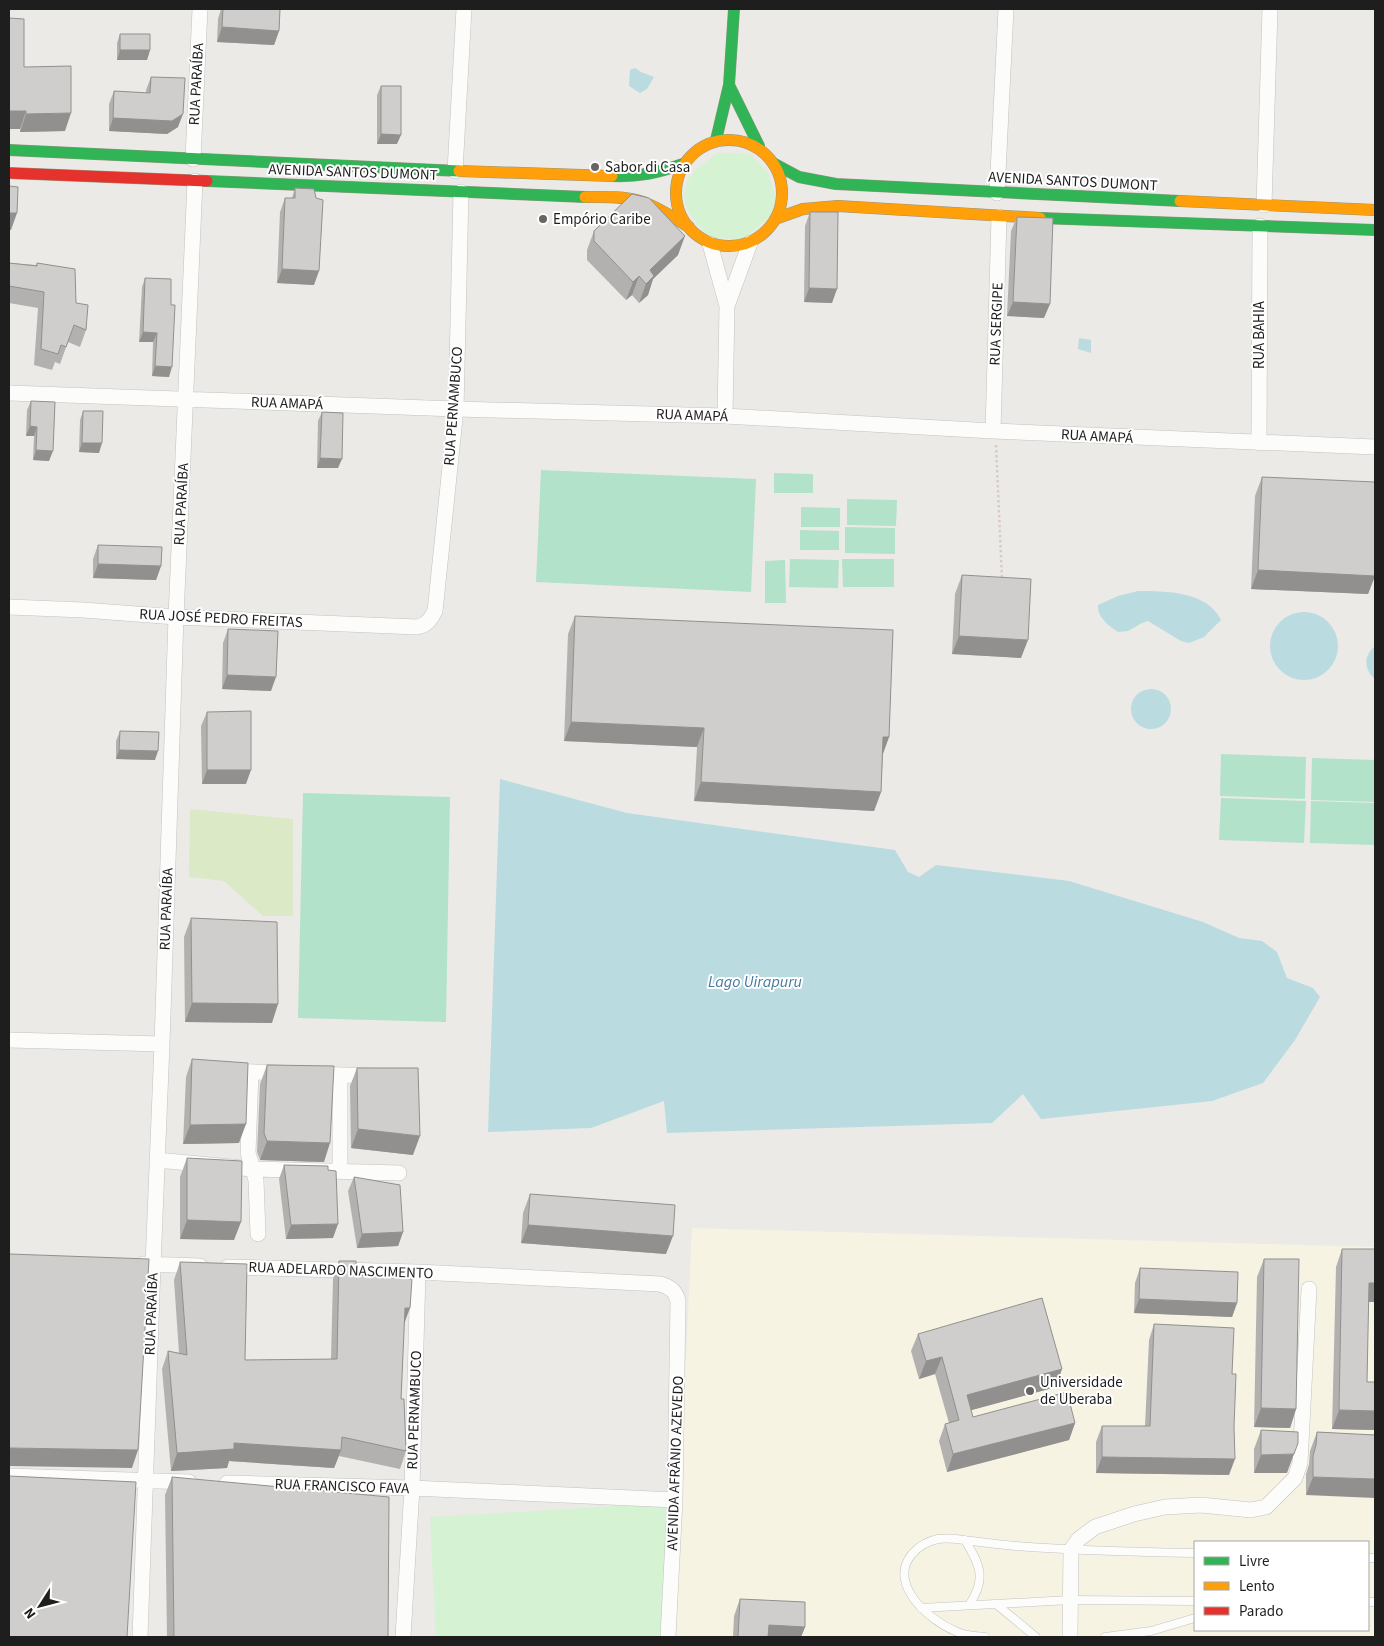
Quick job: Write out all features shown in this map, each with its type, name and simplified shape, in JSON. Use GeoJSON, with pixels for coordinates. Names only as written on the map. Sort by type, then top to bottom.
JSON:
{"type":"FeatureCollection","features":[{"type":"Feature","properties":{"kind":"main road"},"geometry":{"type":"LineString","coordinates":[[734,9],[729,85],[716,140],[734,139],[759,146]]}},
{"type":"Feature","properties":{"kind":"main road"},"geometry":{"type":"LineString","coordinates":[[729,85],[759,146]]}},
{"type":"Feature","properties":{"kind":"main road","name":"AVENIDA SANTOS DUMONT"},"geometry":{"type":"LineString","coordinates":[[689,227],[680,213],[676,197],[677,180],[683,164],[693,153],[704,145],[716,140]]}},
{"type":"Feature","properties":{"kind":"main road","name":"AVENIDA SANTOS DUMONT"},"geometry":{"type":"LineString","coordinates":[[750,243],[764,232],[775,219],[782,191],[779,176],[773,163],[759,146]]}},
{"type":"Feature","properties":{"kind":"main road","name":"AVENIDA SANTOS DUMONT"},"geometry":{"type":"LineString","coordinates":[[9,150],[455,171],[628,177],[653,174],[683,164]]}},
{"type":"Feature","properties":{"kind":"main road","name":"AVENIDA SANTOS DUMONT"},"geometry":{"type":"LineString","coordinates":[[773,163],[799,177],[836,184],[1375,210]]}},
{"type":"Feature","properties":{"kind":"main road","name":"AVENIDA SANTOS DUMONT"},"geometry":{"type":"LineString","coordinates":[[9,173],[618,198],[640,201],[657,208],[689,227],[710,244]]}},
{"type":"Feature","properties":{"kind":"main road","name":"AVENIDA SANTOS DUMONT"},"geometry":{"type":"LineString","coordinates":[[775,219],[803,210],[838,206],[999,217],[1375,230]]}},
{"type":"Feature","properties":{"kind":"main road"},"geometry":{"type":"LineString","coordinates":[[710,244],[732,246],[750,243]]}},
{"type":"Feature","properties":{"kind":"street","name":"RUA PARAÍBA"},"geometry":{"type":"LineString","coordinates":[[193,159],[200,9]]}},
{"type":"Feature","properties":{"kind":"street"},"geometry":{"type":"LineString","coordinates":[[455,171],[464,9]]}},
{"type":"Feature","properties":{"kind":"street"},"geometry":{"type":"LineString","coordinates":[[997,193],[1006,9]]}},
{"type":"Feature","properties":{"kind":"street"},"geometry":{"type":"LineString","coordinates":[[1264,205],[1270,9]]}},
{"type":"Feature","properties":{"kind":"street","name":"RUA PARAÍBA"},"geometry":{"type":"LineString","coordinates":[[140,1637],[176,617],[195,180]]}},
{"type":"Feature","properties":{"kind":"street","name":"RUA PERNAMBUCO"},"geometry":{"type":"LineString","coordinates":[[431,619],[435,611],[456,409],[462,192]]}},
{"type":"Feature","properties":{"kind":"street","name":"RUA SERGIPE"},"geometry":{"type":"LineString","coordinates":[[993,431],[999,217]]}},
{"type":"Feature","properties":{"kind":"street","name":"RUA BAHIA"},"geometry":{"type":"LineString","coordinates":[[1259,443],[1260,226]]}},
{"type":"Feature","properties":{"kind":"street"},"geometry":{"type":"LineString","coordinates":[[726,306],[750,243]]}},
{"type":"Feature","properties":{"kind":"street"},"geometry":{"type":"LineString","coordinates":[[710,244],[726,306],[726,416]]}},
{"type":"Feature","properties":{"kind":"street","name":"RUA AMAPÁ"},"geometry":{"type":"LineString","coordinates":[[9,393],[456,409],[726,416],[993,431],[1375,447]]}},
{"type":"Feature","properties":{"kind":"street","name":"RUA JOSÉ PEDRO FREITAS"},"geometry":{"type":"LineString","coordinates":[[9,607],[176,617],[417,627],[425,625],[431,619]]}},
{"type":"Feature","properties":{"kind":"street"},"geometry":{"type":"LineString","coordinates":[[9,1040],[162,1044]]}},
{"type":"Feature","properties":{"kind":"street"},"geometry":{"type":"LineString","coordinates":[[215,1070],[340,1076],[386,1076]]}},
{"type":"Feature","properties":{"kind":"street"},"geometry":{"type":"LineString","coordinates":[[251,1072],[248,1153],[258,1192],[258,1234]]}},
{"type":"Feature","properties":{"kind":"street"},"geometry":{"type":"LineString","coordinates":[[340,1076],[340,1171]]}},
{"type":"Feature","properties":{"kind":"street"},"geometry":{"type":"LineString","coordinates":[[157,1160],[252,1169],[399,1173]]}},
{"type":"Feature","properties":{"kind":"street","name":"RUA ADELARDO NASCIMENTO"},"geometry":{"type":"LineString","coordinates":[[133,1264],[418,1272],[660,1284],[673,1289]]}},
{"type":"Feature","properties":{"kind":"street","name":"RUA PERNAMBUCO"},"geometry":{"type":"LineString","coordinates":[[403,1637],[412,1488],[418,1272]]}},
{"type":"Feature","properties":{"kind":"street","name":"AVENIDA AFRÂNIO AZEVEDO"},"geometry":{"type":"LineString","coordinates":[[668,1637],[675,1500],[678,1301],[673,1289]]}},
{"type":"Feature","properties":{"kind":"street"},"geometry":{"type":"LineString","coordinates":[[1070,1637],[1071,1550],[1079,1540],[1095,1527],[1134,1514],[1165,1507],[1201,1505],[1251,1510],[1266,1507],[1295,1478],[1300,1463],[1309,1289]]}},
{"type":"Feature","properties":{"kind":"street","name":"RUA FRANCISCO FAVA"},"geometry":{"type":"LineString","coordinates":[[9,1476],[412,1488],[675,1500]]}},
{"type":"Feature","properties":{"kind":"lane"},"geometry":{"type":"LineString","coordinates":[[985,1637],[968,1636],[957,1632],[934,1619],[921,1608],[906,1584],[904,1572],[908,1559],[916,1549],[925,1543],[938,1539],[954,1538],[1008,1546],[1194,1554]]}},
{"type":"Feature","properties":{"kind":"lane"},"geometry":{"type":"LineString","coordinates":[[965,1540],[978,1562],[979,1571],[979,1584],[976,1595],[969,1605]]}},
{"type":"Feature","properties":{"kind":"lane"},"geometry":{"type":"LineString","coordinates":[[921,1608],[1070,1600],[1194,1601]]}},
{"type":"Feature","properties":{"kind":"lane"},"geometry":{"type":"LineString","coordinates":[[996,1604],[1036,1637]]}},
{"type":"Feature","properties":{"kind":"lane"},"geometry":{"type":"LineString","coordinates":[[1105,1637],[1151,1631],[1194,1618]]}},
{"type":"Feature","properties":{"kind":"path"},"geometry":{"type":"LineString","coordinates":[[993,431],[997,449],[1002,586]]}},
{"type":"Feature","properties":{"kind":"shaded area","name":"Universidade de Uberaba"},"geometry":{"type":"Polygon","coordinates":[[[692,1228],[1375,1247],[1375,1637],[673,1637],[692,1228]]]}},
{"type":"Feature","properties":{"kind":"green space"},"geometry":{"type":"Polygon","coordinates":[[[717,153],[750,154],[768,173],[776,199],[769,217],[744,239],[710,238],[692,217],[685,202],[684,194],[690,176],[717,153]]]}},
{"type":"Feature","properties":{"kind":"green space"},"geometry":{"type":"Polygon","coordinates":[[[541,470],[756,479],[751,592],[536,582],[541,470]]]}},
{"type":"Feature","properties":{"kind":"green space"},"geometry":{"type":"Polygon","coordinates":[[[774,473],[813,474],[813,493],[774,493],[774,473]]]}},
{"type":"Feature","properties":{"kind":"green space"},"geometry":{"type":"Polygon","coordinates":[[[847,499],[897,500],[896,526],[847,525],[847,499]]]}},
{"type":"Feature","properties":{"kind":"green space"},"geometry":{"type":"Polygon","coordinates":[[[801,507],[840,508],[840,527],[801,527],[801,507]]]}},
{"type":"Feature","properties":{"kind":"green space"},"geometry":{"type":"Polygon","coordinates":[[[845,527],[895,528],[895,554],[845,553],[845,527]]]}},
{"type":"Feature","properties":{"kind":"green space"},"geometry":{"type":"Polygon","coordinates":[[[800,530],[839,531],[839,550],[800,550],[800,530]]]}},
{"type":"Feature","properties":{"kind":"green space"},"geometry":{"type":"Polygon","coordinates":[[[790,559],[839,560],[838,588],[789,587],[790,559]]]}},
{"type":"Feature","properties":{"kind":"green space"},"geometry":{"type":"Polygon","coordinates":[[[842,559],[894,559],[894,587],[843,587],[842,559]]]}},
{"type":"Feature","properties":{"kind":"green space"},"geometry":{"type":"Polygon","coordinates":[[[785,560],[786,603],[765,603],[765,561],[785,560]]]}},
{"type":"Feature","properties":{"kind":"green space"},"geometry":{"type":"Polygon","coordinates":[[[1221,754],[1306,757],[1305,799],[1220,796],[1221,754]]]}},
{"type":"Feature","properties":{"kind":"green space"},"geometry":{"type":"Polygon","coordinates":[[[1312,758],[1375,760],[1375,802],[1311,800],[1312,758]]]}},
{"type":"Feature","properties":{"kind":"green space"},"geometry":{"type":"Polygon","coordinates":[[[303,793],[450,797],[446,1022],[298,1018],[303,793]]]}},
{"type":"Feature","properties":{"kind":"green space"},"geometry":{"type":"Polygon","coordinates":[[[1221,798],[1306,801],[1304,843],[1219,840],[1221,798]]]}},
{"type":"Feature","properties":{"kind":"green space"},"geometry":{"type":"Polygon","coordinates":[[[1311,801],[1375,803],[1375,845],[1310,843],[1311,801]]]}},
{"type":"Feature","properties":{"kind":"green space"},"geometry":{"type":"Polygon","coordinates":[[[190,809],[293,819],[293,916],[263,916],[224,881],[189,877],[190,809]]]}},
{"type":"Feature","properties":{"kind":"green space"},"geometry":{"type":"Polygon","coordinates":[[[667,1503],[661,1637],[436,1637],[430,1517],[667,1503]]]}},
{"type":"Feature","properties":{"kind":"water"},"geometry":{"type":"Polygon","coordinates":[[[635,68],[654,77],[647,89],[640,93],[629,86],[630,70],[635,68]]]}},
{"type":"Feature","properties":{"kind":"water"},"geometry":{"type":"Polygon","coordinates":[[[1079,338],[1091,340],[1091,353],[1078,349],[1079,338]]]}},
{"type":"Feature","properties":{"kind":"water"},"geometry":{"type":"Polygon","coordinates":[[[1138,591],[1161,591],[1196,598],[1215,610],[1221,620],[1204,637],[1189,643],[1181,641],[1148,621],[1128,631],[1118,632],[1107,624],[1099,613],[1098,605],[1118,596],[1138,591]]]}},
{"type":"Feature","properties":{"kind":"water"},"geometry":{"type":"Polygon","coordinates":[[[1311,612],[1323,618],[1332,627],[1338,639],[1336,659],[1328,670],[1311,680],[1297,680],[1280,670],[1272,659],[1270,639],[1280,622],[1291,614],[1311,612]]]}},
{"type":"Feature","properties":{"kind":"water"},"geometry":{"type":"Polygon","coordinates":[[[1375,646],[1375,679],[1368,671],[1366,662],[1371,650],[1375,646]]]}},
{"type":"Feature","properties":{"kind":"water"},"geometry":{"type":"Polygon","coordinates":[[[1155,689],[1162,692],[1168,698],[1171,709],[1170,717],[1162,726],[1155,729],[1147,729],[1140,726],[1132,717],[1131,705],[1134,698],[1143,690],[1155,689]]]}},
{"type":"Feature","properties":{"kind":"water","name":"Lago Uirapuru"},"geometry":{"type":"Polygon","coordinates":[[[500,779],[627,813],[895,850],[908,872],[919,877],[936,865],[1069,881],[1203,922],[1239,938],[1262,941],[1277,952],[1287,978],[1313,988],[1320,997],[1295,1040],[1263,1083],[1212,1101],[1041,1119],[1023,1094],[992,1123],[667,1133],[664,1101],[591,1128],[488,1132],[500,779]]]}},
{"type":"Feature","properties":{"kind":"building"},"geometry":{"type":"Polygon","coordinates":[[[223,9],[280,9],[279,31],[222,27],[223,9]]]}},
{"type":"Feature","properties":{"kind":"building"},"geometry":{"type":"Polygon","coordinates":[[[9,18],[24,19],[24,67],[71,66],[71,113],[26,114],[26,111],[9,111],[9,18]]]}},
{"type":"Feature","properties":{"kind":"building"},"geometry":{"type":"Polygon","coordinates":[[[120,34],[150,34],[150,50],[120,50],[120,34]]]}},
{"type":"Feature","properties":{"kind":"building"},"geometry":{"type":"Polygon","coordinates":[[[151,77],[185,78],[183,114],[172,121],[113,118],[114,91],[150,93],[151,77]]]}},
{"type":"Feature","properties":{"kind":"building"},"geometry":{"type":"Polygon","coordinates":[[[381,86],[401,86],[401,135],[381,134],[381,86]]]}},
{"type":"Feature","properties":{"kind":"building"},"geometry":{"type":"Polygon","coordinates":[[[9,186],[18,187],[17,213],[9,213],[9,186]]]}},
{"type":"Feature","properties":{"kind":"building"},"geometry":{"type":"Polygon","coordinates":[[[295,188],[314,189],[316,198],[323,200],[319,271],[282,269],[285,198],[295,198],[295,188]]]}},
{"type":"Feature","properties":{"kind":"building"},"geometry":{"type":"Polygon","coordinates":[[[632,194],[649,198],[685,236],[650,270],[654,276],[646,284],[639,276],[633,282],[594,241],[594,231],[632,194]]]}},
{"type":"Feature","properties":{"kind":"building"},"geometry":{"type":"Polygon","coordinates":[[[810,212],[838,212],[837,289],[809,288],[810,212]]]}},
{"type":"Feature","properties":{"kind":"building"},"geometry":{"type":"Polygon","coordinates":[[[1017,217],[1053,218],[1050,304],[1013,302],[1017,217]]]}},
{"type":"Feature","properties":{"kind":"building"},"geometry":{"type":"Polygon","coordinates":[[[9,263],[37,266],[37,263],[75,269],[76,303],[88,305],[86,330],[74,325],[66,347],[61,345],[58,354],[41,349],[44,292],[9,286],[9,263]]]}},
{"type":"Feature","properties":{"kind":"building"},"geometry":{"type":"Polygon","coordinates":[[[145,278],[171,279],[171,305],[175,305],[172,367],[155,366],[157,333],[143,332],[145,278]]]}},
{"type":"Feature","properties":{"kind":"building"},"geometry":{"type":"Polygon","coordinates":[[[31,401],[55,402],[53,451],[36,450],[37,427],[30,426],[31,401]]]}},
{"type":"Feature","properties":{"kind":"building"},"geometry":{"type":"Polygon","coordinates":[[[83,411],[103,411],[102,443],[82,443],[83,411]]]}},
{"type":"Feature","properties":{"kind":"building"},"geometry":{"type":"Polygon","coordinates":[[[322,412],[343,413],[342,459],[320,458],[322,412]]]}},
{"type":"Feature","properties":{"kind":"building"},"geometry":{"type":"Polygon","coordinates":[[[1262,477],[1375,482],[1375,576],[1258,570],[1262,477]]]}},
{"type":"Feature","properties":{"kind":"building"},"geometry":{"type":"Polygon","coordinates":[[[98,545],[162,547],[161,566],[98,564],[98,545]]]}},
{"type":"Feature","properties":{"kind":"building"},"geometry":{"type":"Polygon","coordinates":[[[962,575],[1031,579],[1028,640],[959,636],[962,575]]]}},
{"type":"Feature","properties":{"kind":"building"},"geometry":{"type":"Polygon","coordinates":[[[575,616],[893,630],[889,737],[883,737],[881,792],[701,782],[704,728],[571,722],[575,616]]]}},
{"type":"Feature","properties":{"kind":"building"},"geometry":{"type":"Polygon","coordinates":[[[228,629],[278,631],[276,677],[227,675],[228,629]]]}},
{"type":"Feature","properties":{"kind":"building"},"geometry":{"type":"Polygon","coordinates":[[[251,711],[251,770],[207,770],[207,712],[251,711]]]}},
{"type":"Feature","properties":{"kind":"building"},"geometry":{"type":"Polygon","coordinates":[[[120,731],[159,732],[158,751],[119,750],[120,731]]]}},
{"type":"Feature","properties":{"kind":"building"},"geometry":{"type":"Polygon","coordinates":[[[191,918],[277,922],[278,1004],[192,1003],[191,918]]]}},
{"type":"Feature","properties":{"kind":"building"},"geometry":{"type":"Polygon","coordinates":[[[192,1059],[248,1063],[246,1124],[190,1125],[192,1059]]]}},
{"type":"Feature","properties":{"kind":"building"},"geometry":{"type":"Polygon","coordinates":[[[267,1065],[334,1066],[330,1143],[267,1141],[264,1133],[267,1065]]]}},
{"type":"Feature","properties":{"kind":"building"},"geometry":{"type":"Polygon","coordinates":[[[357,1068],[418,1068],[420,1136],[358,1129],[357,1068]]]}},
{"type":"Feature","properties":{"kind":"building"},"geometry":{"type":"Polygon","coordinates":[[[187,1158],[242,1161],[241,1222],[187,1220],[187,1158]]]}},
{"type":"Feature","properties":{"kind":"building"},"geometry":{"type":"Polygon","coordinates":[[[284,1165],[328,1166],[328,1170],[336,1171],[338,1224],[291,1225],[284,1165]]]}},
{"type":"Feature","properties":{"kind":"building"},"geometry":{"type":"Polygon","coordinates":[[[354,1177],[400,1185],[403,1232],[362,1234],[354,1177]]]}},
{"type":"Feature","properties":{"kind":"building"},"geometry":{"type":"Polygon","coordinates":[[[530,1194],[675,1205],[673,1236],[528,1225],[530,1194]]]}},
{"type":"Feature","properties":{"kind":"building"},"geometry":{"type":"Polygon","coordinates":[[[1342,1249],[1375,1249],[1375,1283],[1369,1283],[1367,1382],[1375,1382],[1375,1411],[1339,1410],[1342,1249]]]}},
{"type":"Feature","properties":{"kind":"building"},"geometry":{"type":"Polygon","coordinates":[[[9,1254],[149,1259],[138,1450],[9,1448],[9,1254]]]}},
{"type":"Feature","properties":{"kind":"building"},"geometry":{"type":"Polygon","coordinates":[[[1264,1259],[1299,1259],[1296,1409],[1261,1408],[1264,1259]]]}},
{"type":"Feature","properties":{"kind":"building"},"geometry":{"type":"Polygon","coordinates":[[[339,1261],[356,1261],[356,1275],[412,1279],[410,1308],[405,1308],[401,1399],[404,1399],[406,1451],[342,1437],[341,1450],[234,1443],[234,1449],[177,1453],[168,1351],[187,1355],[180,1262],[247,1264],[245,1360],[337,1359],[339,1261]]]}},
{"type":"Feature","properties":{"kind":"building"},"geometry":{"type":"Polygon","coordinates":[[[1140,1268],[1238,1272],[1237,1303],[1139,1299],[1140,1268]]]}},
{"type":"Feature","properties":{"kind":"building"},"geometry":{"type":"Polygon","coordinates":[[[1042,1298],[1062,1369],[967,1395],[973,1417],[1067,1392],[1075,1423],[953,1454],[945,1424],[959,1420],[942,1357],[926,1361],[918,1334],[1042,1298]]]}},
{"type":"Feature","properties":{"kind":"building"},"geometry":{"type":"Polygon","coordinates":[[[1154,1324],[1234,1328],[1232,1374],[1236,1374],[1235,1459],[1102,1457],[1102,1426],[1150,1426],[1154,1324]]]}},
{"type":"Feature","properties":{"kind":"building"},"geometry":{"type":"Polygon","coordinates":[[[1261,1430],[1298,1432],[1298,1443],[1294,1454],[1261,1455],[1261,1430]]]}},
{"type":"Feature","properties":{"kind":"building"},"geometry":{"type":"Polygon","coordinates":[[[1317,1432],[1375,1435],[1375,1479],[1313,1477],[1313,1456],[1317,1432]]]}},
{"type":"Feature","properties":{"kind":"building"},"geometry":{"type":"Polygon","coordinates":[[[9,1476],[136,1482],[127,1637],[9,1637],[9,1476]]]}},
{"type":"Feature","properties":{"kind":"building"},"geometry":{"type":"Polygon","coordinates":[[[172,1477],[389,1497],[388,1637],[174,1637],[172,1477]]]}},
{"type":"Feature","properties":{"kind":"building"},"geometry":{"type":"Polygon","coordinates":[[[740,1599],[805,1602],[805,1627],[769,1625],[768,1637],[738,1637],[740,1599]]]}},
{"type":"Feature","properties":{"kind":"traffic: fast"},"geometry":{"type":"LineString","coordinates":[[716,140],[729,85],[734,9]]}},
{"type":"Feature","properties":{"kind":"traffic: fast"},"geometry":{"type":"LineString","coordinates":[[729,85],[759,146]]}},
{"type":"Feature","properties":{"kind":"traffic: fast"},"geometry":{"type":"LineString","coordinates":[[9,150],[459,171]]}},
{"type":"Feature","properties":{"kind":"traffic: fast"},"geometry":{"type":"LineString","coordinates":[[773,163],[799,177],[836,184],[1180,201]]}},
{"type":"Feature","properties":{"kind":"traffic: fast"},"geometry":{"type":"LineString","coordinates":[[612,176],[648,174],[683,164]]}},
{"type":"Feature","properties":{"kind":"traffic: fast"},"geometry":{"type":"LineString","coordinates":[[207,181],[585,197]]}},
{"type":"Feature","properties":{"kind":"traffic: fast"},"geometry":{"type":"LineString","coordinates":[[1040,218],[1375,230]]}},
{"type":"Feature","properties":{"kind":"traffic: slow"},"geometry":{"type":"LineString","coordinates":[[729,140],[749,144],[767,155],[778,173],[782,193],[778,213],[767,231],[749,242],[729,246],[709,242],[691,231],[680,213],[676,193],[680,173],[691,155],[709,144],[729,140]]}},
{"type":"Feature","properties":{"kind":"traffic: slow"},"geometry":{"type":"LineString","coordinates":[[459,171],[612,176]]}},
{"type":"Feature","properties":{"kind":"traffic: slow"},"geometry":{"type":"LineString","coordinates":[[585,197],[640,201],[659,209],[689,227]]}},
{"type":"Feature","properties":{"kind":"traffic: slow"},"geometry":{"type":"LineString","coordinates":[[1180,201],[1375,210]]}},
{"type":"Feature","properties":{"kind":"traffic: slow"},"geometry":{"type":"LineString","coordinates":[[775,219],[803,209],[838,206],[1040,218]]}},
{"type":"Feature","properties":{"kind":"traffic: jam"},"geometry":{"type":"LineString","coordinates":[[9,173],[207,181]]}},
{"type":"Feature","properties":{"kind":"place","name":"Sabor di Casa"},"geometry":{"type":"Point","coordinates":[595,167]}},
{"type":"Feature","properties":{"kind":"place","name":"Empório Caribe"},"geometry":{"type":"Point","coordinates":[543,219]}},
{"type":"Feature","properties":{"kind":"place","name":"Universidade de Uberaba"},"geometry":{"type":"Point","coordinates":[1030,1391]}}]}
